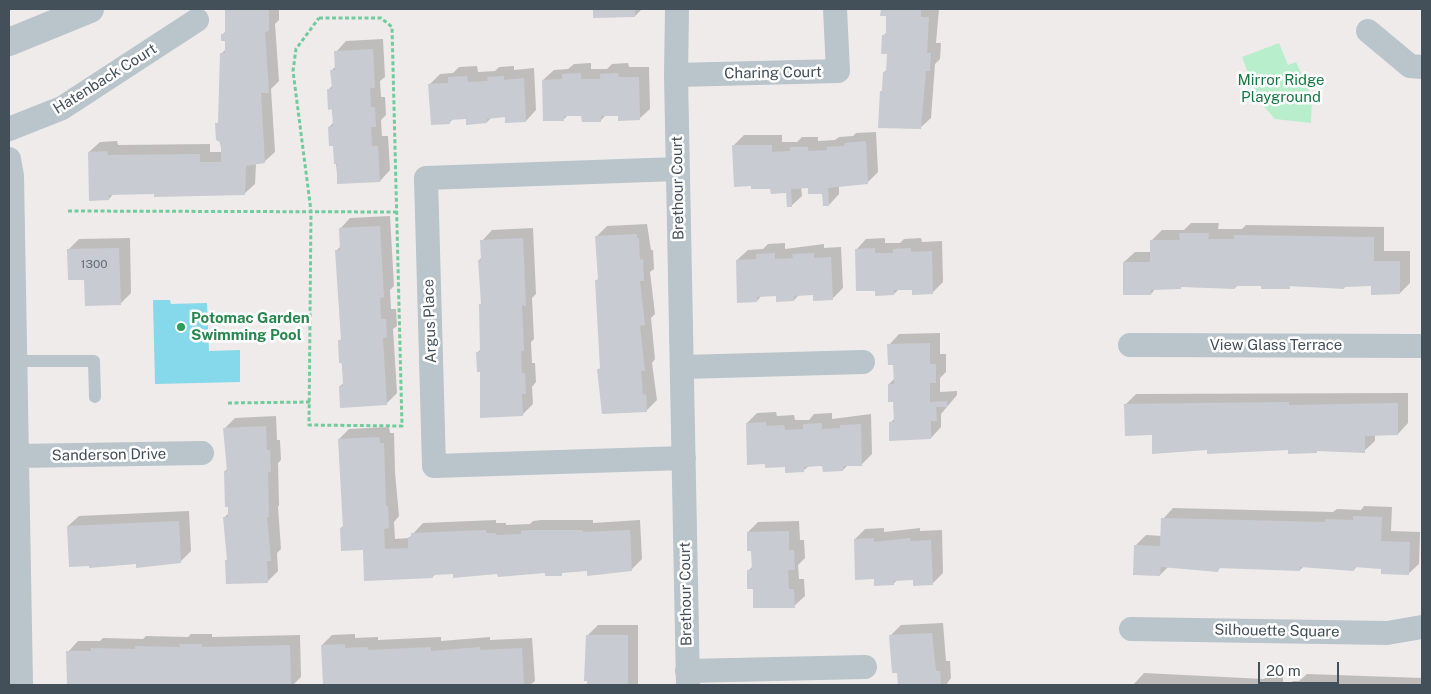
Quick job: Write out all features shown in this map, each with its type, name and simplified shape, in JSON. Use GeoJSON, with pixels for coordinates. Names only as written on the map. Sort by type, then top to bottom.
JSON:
{"type":"FeatureCollection","features":[{"type":"Feature","properties":{"kind":"street"},"geometry":{"type":"LineString","coordinates":[[9,42],[90,9]]}},
{"type":"Feature","properties":{"kind":"street","name":"Brethour Court"},"geometry":{"type":"LineString","coordinates":[[677,9],[677,169],[683,367],[687,678],[865,667]]}},
{"type":"Feature","properties":{"kind":"street","name":"Charing Court"},"geometry":{"type":"LineString","coordinates":[[676,75],[838,71],[836,9]]}},
{"type":"Feature","properties":{"kind":"street","name":"Hatenback Court"},"geometry":{"type":"LineString","coordinates":[[9,130],[62,108],[197,20]]}},
{"type":"Feature","properties":{"kind":"street"},"geometry":{"type":"LineString","coordinates":[[1368,31],[1410,66],[1422,67]]}},
{"type":"Feature","properties":{"kind":"street"},"geometry":{"type":"LineString","coordinates":[[9,158],[12,176],[21,685]]}},
{"type":"Feature","properties":{"kind":"street","name":"Argus Place"},"geometry":{"type":"LineString","coordinates":[[677,169],[426,178],[434,466],[684,458]]}},
{"type":"Feature","properties":{"kind":"street","name":"View Glass Terrace"},"geometry":{"type":"LineString","coordinates":[[1130,345],[1422,346]]}},
{"type":"Feature","properties":{"kind":"street"},"geometry":{"type":"LineString","coordinates":[[683,367],[864,362]]}},
{"type":"Feature","properties":{"kind":"street","name":"Sanderson Drive"},"geometry":{"type":"LineString","coordinates":[[16,456],[202,453]]}},
{"type":"Feature","properties":{"kind":"street","name":"Silhouette Square"},"geometry":{"type":"LineString","coordinates":[[1131,629],[1388,633],[1422,627]]}},
{"type":"Feature","properties":{"kind":"lane"},"geometry":{"type":"LineString","coordinates":[[15,361],[94,361],[95,397]]}},
{"type":"Feature","properties":{"kind":"path"},"geometry":{"type":"LineString","coordinates":[[319,18],[381,18],[392,27],[402,426],[309,424],[311,212],[294,71],[296,49],[319,18]]}},
{"type":"Feature","properties":{"kind":"path"},"geometry":{"type":"LineString","coordinates":[[68,211],[404,212]]}},
{"type":"Feature","properties":{"kind":"path"},"geometry":{"type":"LineString","coordinates":[[228,403],[310,402]]}},
{"type":"Feature","properties":{"kind":"green space","name":"Mirror Ridge Playground"},"geometry":{"type":"Polygon","coordinates":[[[1279,43],[1288,65],[1296,62],[1312,97],[1311,123],[1275,119],[1258,100],[1242,57],[1279,43]]]}},
{"type":"Feature","properties":{"kind":"water","name":"Potomac Garden Swimming Pool"},"geometry":{"type":"Polygon","coordinates":[[[153,300],[170,300],[171,304],[207,303],[209,351],[240,350],[240,382],[155,384],[153,300]]]}},
{"type":"Feature","properties":{"kind":"building"},"geometry":{"type":"Polygon","coordinates":[[[225,9],[269,9],[269,31],[265,32],[269,93],[261,93],[265,163],[246,166],[245,195],[154,197],[154,194],[109,195],[109,200],[89,201],[88,152],[107,151],[108,155],[200,154],[200,162],[221,162],[221,143],[216,140],[215,123],[218,123],[220,53],[225,53],[225,41],[221,41],[221,34],[225,34],[225,9]]]}},
{"type":"Feature","properties":{"kind":"building"},"geometry":{"type":"Polygon","coordinates":[[[593,9],[635,9],[635,17],[593,18],[593,9]]]}},
{"type":"Feature","properties":{"kind":"building"},"geometry":{"type":"Polygon","coordinates":[[[881,9],[921,9],[921,17],[929,17],[927,53],[931,53],[930,71],[926,71],[921,129],[878,128],[880,91],[882,91],[883,72],[886,72],[887,54],[881,54],[882,35],[886,35],[886,16],[880,16],[881,9]]]}},
{"type":"Feature","properties":{"kind":"building"},"geometry":{"type":"Polygon","coordinates":[[[373,49],[375,88],[370,88],[371,107],[375,107],[376,127],[371,127],[372,146],[378,146],[380,182],[337,184],[337,164],[334,164],[333,146],[329,146],[328,127],[333,126],[332,109],[328,110],[327,89],[332,89],[330,70],[335,70],[334,51],[373,49]]]}},
{"type":"Feature","properties":{"kind":"building"},"geometry":{"type":"Polygon","coordinates":[[[581,73],[581,79],[600,79],[600,74],[618,73],[619,77],[639,77],[640,120],[618,121],[618,116],[601,116],[601,122],[582,122],[581,116],[564,116],[564,121],[543,121],[542,80],[562,79],[562,74],[581,73]]]}},
{"type":"Feature","properties":{"kind":"building"},"geometry":{"type":"Polygon","coordinates":[[[467,76],[468,82],[488,81],[487,77],[504,76],[504,80],[524,78],[526,122],[505,123],[505,117],[487,119],[487,123],[466,125],[466,119],[450,120],[450,124],[431,125],[428,84],[448,83],[448,77],[467,76]]]}},
{"type":"Feature","properties":{"kind":"building"},"geometry":{"type":"Polygon","coordinates":[[[866,141],[868,184],[828,188],[829,206],[823,206],[822,194],[808,194],[808,188],[791,189],[792,207],[787,207],[786,193],[771,194],[770,189],[751,189],[751,186],[734,187],[732,145],[772,145],[772,152],[790,151],[790,147],[808,147],[808,151],[827,150],[827,147],[844,146],[845,143],[866,141]]]}},
{"type":"Feature","properties":{"kind":"building"},"geometry":{"type":"Polygon","coordinates":[[[380,226],[384,297],[380,298],[381,319],[386,319],[387,337],[383,338],[387,405],[340,408],[339,386],[343,386],[342,363],[339,363],[338,340],[341,340],[335,250],[340,250],[339,228],[380,226]]]}},
{"type":"Feature","properties":{"kind":"building"},"geometry":{"type":"Polygon","coordinates":[[[1179,233],[1209,233],[1208,239],[1234,239],[1234,235],[1374,237],[1374,261],[1400,261],[1400,294],[1371,295],[1371,286],[1344,287],[1344,289],[1290,286],[1290,289],[1261,289],[1261,286],[1235,286],[1235,289],[1181,287],[1181,289],[1151,290],[1151,295],[1123,295],[1123,262],[1150,262],[1150,240],[1180,240],[1179,233]]]}},
{"type":"Feature","properties":{"kind":"building"},"geometry":{"type":"Polygon","coordinates":[[[637,234],[637,238],[639,238],[640,260],[643,259],[644,281],[640,281],[645,325],[640,326],[645,371],[641,371],[643,395],[646,394],[647,412],[602,414],[597,369],[600,369],[595,280],[598,280],[595,236],[637,234]]]}},
{"type":"Feature","properties":{"kind":"building"},"geometry":{"type":"Polygon","coordinates":[[[523,238],[526,306],[522,305],[524,351],[521,351],[522,373],[525,373],[526,394],[522,394],[523,416],[480,418],[480,372],[477,372],[476,352],[480,352],[479,304],[481,304],[478,260],[481,260],[480,240],[523,238]]]}},
{"type":"Feature","properties":{"kind":"building"},"geometry":{"type":"Polygon","coordinates":[[[119,248],[121,305],[85,306],[84,280],[68,280],[67,249],[119,248]]]}},
{"type":"Feature","properties":{"kind":"building"},"geometry":{"type":"Polygon","coordinates":[[[875,248],[875,253],[893,253],[893,249],[911,248],[911,252],[932,251],[933,294],[912,295],[912,290],[894,290],[894,295],[875,296],[875,291],[856,291],[855,249],[875,248]]]}},
{"type":"Feature","properties":{"kind":"building"},"geometry":{"type":"Polygon","coordinates":[[[775,253],[775,259],[793,258],[792,254],[814,253],[814,258],[831,257],[833,300],[813,301],[813,295],[794,296],[794,301],[776,302],[776,296],[757,297],[757,302],[737,303],[736,260],[756,259],[756,254],[775,253]]]}},
{"type":"Feature","properties":{"kind":"building"},"geometry":{"type":"Polygon","coordinates":[[[930,343],[930,364],[936,364],[936,383],[930,383],[930,402],[947,401],[947,407],[936,407],[937,421],[931,421],[931,439],[889,441],[889,422],[894,422],[893,402],[888,402],[888,384],[894,384],[893,365],[888,365],[887,344],[930,343]]]}},
{"type":"Feature","properties":{"kind":"building"},"geometry":{"type":"Polygon","coordinates":[[[1289,402],[1289,405],[1398,403],[1398,435],[1365,436],[1365,453],[1317,451],[1317,453],[1288,454],[1288,450],[1207,454],[1207,450],[1152,454],[1152,435],[1125,436],[1124,404],[1289,402]]]}},
{"type":"Feature","properties":{"kind":"building"},"geometry":{"type":"Polygon","coordinates":[[[766,422],[767,426],[784,425],[785,430],[803,429],[803,424],[822,423],[822,429],[840,428],[840,425],[861,424],[862,466],[843,466],[843,471],[823,472],[822,466],[804,467],[804,472],[785,473],[785,467],[765,468],[765,464],[747,465],[746,423],[766,422]]]}},
{"type":"Feature","properties":{"kind":"building"},"geometry":{"type":"Polygon","coordinates":[[[266,426],[267,450],[270,450],[271,472],[268,472],[269,517],[267,517],[271,561],[267,561],[268,583],[226,584],[225,560],[227,560],[223,517],[228,517],[228,507],[225,507],[224,471],[227,471],[223,428],[266,426]]]}},
{"type":"Feature","properties":{"kind":"building"},"geometry":{"type":"Polygon","coordinates":[[[379,437],[380,443],[384,443],[386,506],[388,506],[389,528],[384,529],[385,549],[408,548],[408,537],[411,537],[411,533],[486,530],[486,533],[496,533],[496,535],[521,534],[521,531],[530,530],[583,530],[583,532],[630,530],[632,571],[587,576],[587,571],[562,573],[562,576],[545,576],[545,573],[498,577],[497,574],[453,578],[453,574],[433,575],[433,578],[364,581],[363,550],[341,551],[340,528],[343,528],[338,439],[379,437]]]}},
{"type":"Feature","properties":{"kind":"building"},"geometry":{"type":"Polygon","coordinates":[[[1353,516],[1382,517],[1381,541],[1410,542],[1409,575],[1381,574],[1381,569],[1354,567],[1354,571],[1300,567],[1300,571],[1219,568],[1218,572],[1161,567],[1160,576],[1133,575],[1134,545],[1160,546],[1161,518],[1325,522],[1325,519],[1353,520],[1353,516]]]}},
{"type":"Feature","properties":{"kind":"building"},"geometry":{"type":"Polygon","coordinates":[[[179,521],[181,563],[136,568],[136,564],[89,568],[89,566],[69,567],[67,526],[179,521]]]}},
{"type":"Feature","properties":{"kind":"building"},"geometry":{"type":"Polygon","coordinates":[[[789,531],[789,550],[794,550],[795,570],[788,570],[789,589],[794,589],[795,608],[753,608],[753,589],[747,589],[747,570],[752,570],[751,551],[747,551],[747,532],[789,531]]]}},
{"type":"Feature","properties":{"kind":"building"},"geometry":{"type":"Polygon","coordinates":[[[874,538],[874,542],[910,538],[910,541],[931,540],[933,585],[913,586],[913,580],[894,581],[894,585],[874,586],[874,579],[855,580],[854,539],[874,538]]]}},
{"type":"Feature","properties":{"kind":"building"},"geometry":{"type":"Polygon","coordinates":[[[932,633],[936,671],[940,671],[941,685],[898,685],[897,673],[892,673],[889,635],[932,633]]]}},
{"type":"Feature","properties":{"kind":"building"},"geometry":{"type":"Polygon","coordinates":[[[586,635],[628,635],[628,685],[587,685],[587,681],[584,681],[586,635]]]}},
{"type":"Feature","properties":{"kind":"building"},"geometry":{"type":"Polygon","coordinates":[[[179,644],[202,644],[202,647],[290,645],[291,685],[67,685],[66,651],[91,651],[91,648],[135,649],[135,646],[180,647],[179,644]]]}},
{"type":"Feature","properties":{"kind":"building"},"geometry":{"type":"Polygon","coordinates":[[[345,644],[345,648],[368,647],[368,650],[431,647],[431,651],[480,647],[480,650],[522,648],[524,685],[323,685],[321,645],[345,644]]]}},
{"type":"Feature","properties":{"kind":"place","name":"Potomac Garden Swimming Pool"},"geometry":{"type":"Point","coordinates":[181,327]}}]}
